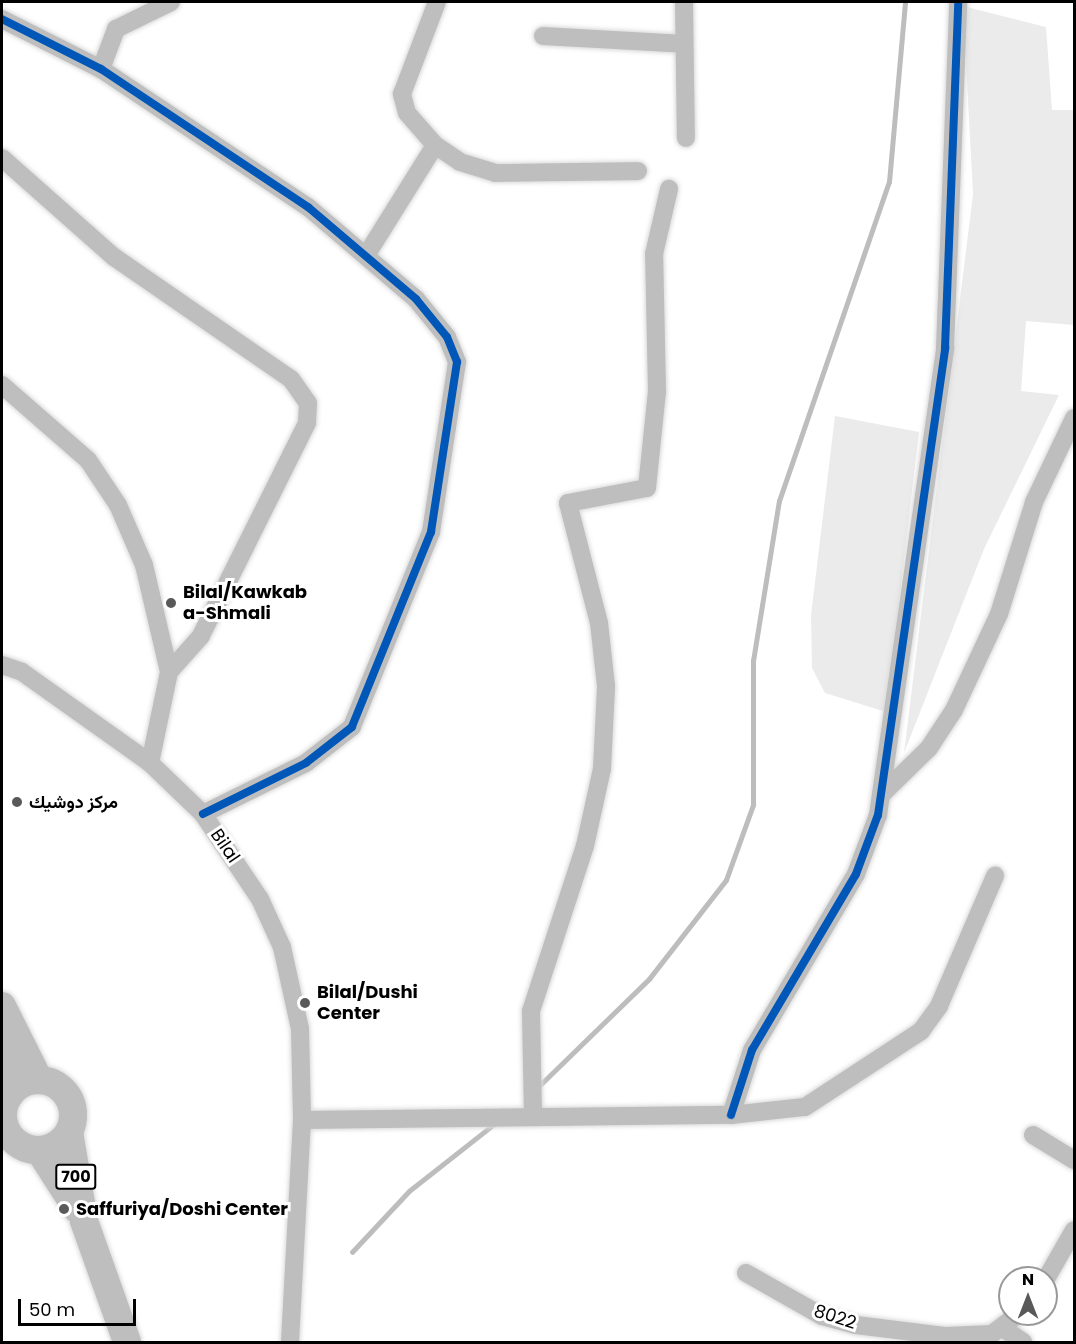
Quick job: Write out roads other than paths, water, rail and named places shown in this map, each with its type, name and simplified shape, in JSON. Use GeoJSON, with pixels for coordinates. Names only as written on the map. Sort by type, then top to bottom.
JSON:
{"type":"FeatureCollection","features":[{"type":"Feature","properties":{"kind":"main road"},"geometry":{"type":"LineString","coordinates":[[2,1006],[39,1080],[6,1112]]}},
{"type":"Feature","properties":{"kind":"main road"},"geometry":{"type":"LineString","coordinates":[[2,1045],[10,1065],[6,1112]]}},
{"type":"Feature","properties":{"kind":"main road","name":"700"},"geometry":{"type":"LineString","coordinates":[[39,1080],[69,1097],[69,1132],[84,1221],[127,1342]]}},
{"type":"Feature","properties":{"kind":"main road","name":"700"},"geometry":{"type":"LineString","coordinates":[[6,1112],[39,1150],[84,1221]]}},
{"type":"Feature","properties":{"kind":"main road","name":"700"},"geometry":{"type":"LineString","coordinates":[[39,1150],[69,1132]]}},
{"type":"Feature","properties":{"kind":"street"},"geometry":{"type":"LineString","coordinates":[[101,69],[116,29],[171,2]]}},
{"type":"Feature","properties":{"kind":"street"},"geometry":{"type":"LineString","coordinates":[[437,2],[402,94],[407,113],[435,145],[460,162],[495,173],[638,171]]}},
{"type":"Feature","properties":{"kind":"street"},"geometry":{"type":"LineString","coordinates":[[684,2],[686,138]]}},
{"type":"Feature","properties":{"kind":"street"},"geometry":{"type":"LineString","coordinates":[[731,1115],[752,1050],[855,874],[881,795],[945,348],[958,2]]}},
{"type":"Feature","properties":{"kind":"street"},"geometry":{"type":"LineString","coordinates":[[2,19],[101,69],[308,207],[367,254],[416,299],[447,337],[457,362],[431,532],[352,727],[306,763],[203,814]]}},
{"type":"Feature","properties":{"kind":"street"},"geometry":{"type":"LineString","coordinates":[[543,36],[684,44]]}},
{"type":"Feature","properties":{"kind":"street"},"geometry":{"type":"LineString","coordinates":[[367,254],[435,145]]}},
{"type":"Feature","properties":{"kind":"street"},"geometry":{"type":"LineString","coordinates":[[2,158],[114,257],[291,379],[309,402],[307,423],[201,636],[169,672]]}},
{"type":"Feature","properties":{"kind":"street"},"geometry":{"type":"LineString","coordinates":[[533,1115],[531,1011],[585,846],[602,769],[606,686],[599,623],[568,503],[648,488],[657,392],[654,254],[669,189]]}},
{"type":"Feature","properties":{"kind":"street"},"geometry":{"type":"LineString","coordinates":[[2,385],[88,460],[118,505],[144,565],[169,672],[150,763]]}},
{"type":"Feature","properties":{"kind":"street"},"geometry":{"type":"LineString","coordinates":[[881,795],[928,748],[954,710],[999,614],[1034,501],[1074,418]]}},
{"type":"Feature","properties":{"kind":"street","name":"Bilal"},"geometry":{"type":"LineString","coordinates":[[2,665],[22,672],[150,763],[203,814],[260,899],[282,947],[300,1029],[302,1120],[290,1342]]}},
{"type":"Feature","properties":{"kind":"street"},"geometry":{"type":"LineString","coordinates":[[302,1120],[533,1115],[731,1115],[805,1107],[921,1031],[939,1006],[995,876]]}},
{"type":"Feature","properties":{"kind":"street"},"geometry":{"type":"LineString","coordinates":[[1033,1136],[1074,1160]]}},
{"type":"Feature","properties":{"kind":"street"},"geometry":{"type":"LineString","coordinates":[[1053,1266],[1074,1230]]}},
{"type":"Feature","properties":{"kind":"street","name":"8022"},"geometry":{"type":"LineString","coordinates":[[746,1273],[822,1316],[856,1325],[946,1336],[1004,1329]]}},
{"type":"Feature","properties":{"kind":"street"},"geometry":{"type":"LineString","coordinates":[[1007,1326],[1004,1329],[1023,1342]]}},
{"type":"Feature","properties":{"kind":"waterway"},"geometry":{"type":"LineString","coordinates":[[540,1085],[649,979],[726,880],[753,805],[753,661],[779,501],[889,182],[905,2]]}},
{"type":"Feature","properties":{"kind":"waterway"},"geometry":{"type":"LineString","coordinates":[[352,1252],[409,1191],[494,1124]]}},
{"type":"Feature","properties":{"kind":"place","name":"Bilal/Kawkab a-Shmali"},"geometry":{"type":"Point","coordinates":[171,603]}},
{"type":"Feature","properties":{"kind":"place","name":"مركز دوشيك"},"geometry":{"type":"Point","coordinates":[17,802]}},
{"type":"Feature","properties":{"kind":"place","name":"Bilal/Dushi Center"},"geometry":{"type":"Point","coordinates":[305,1003]}},
{"type":"Feature","properties":{"kind":"place","name":"Saffuriya/Doshi Center"},"geometry":{"type":"Point","coordinates":[64,1209]}}]}
